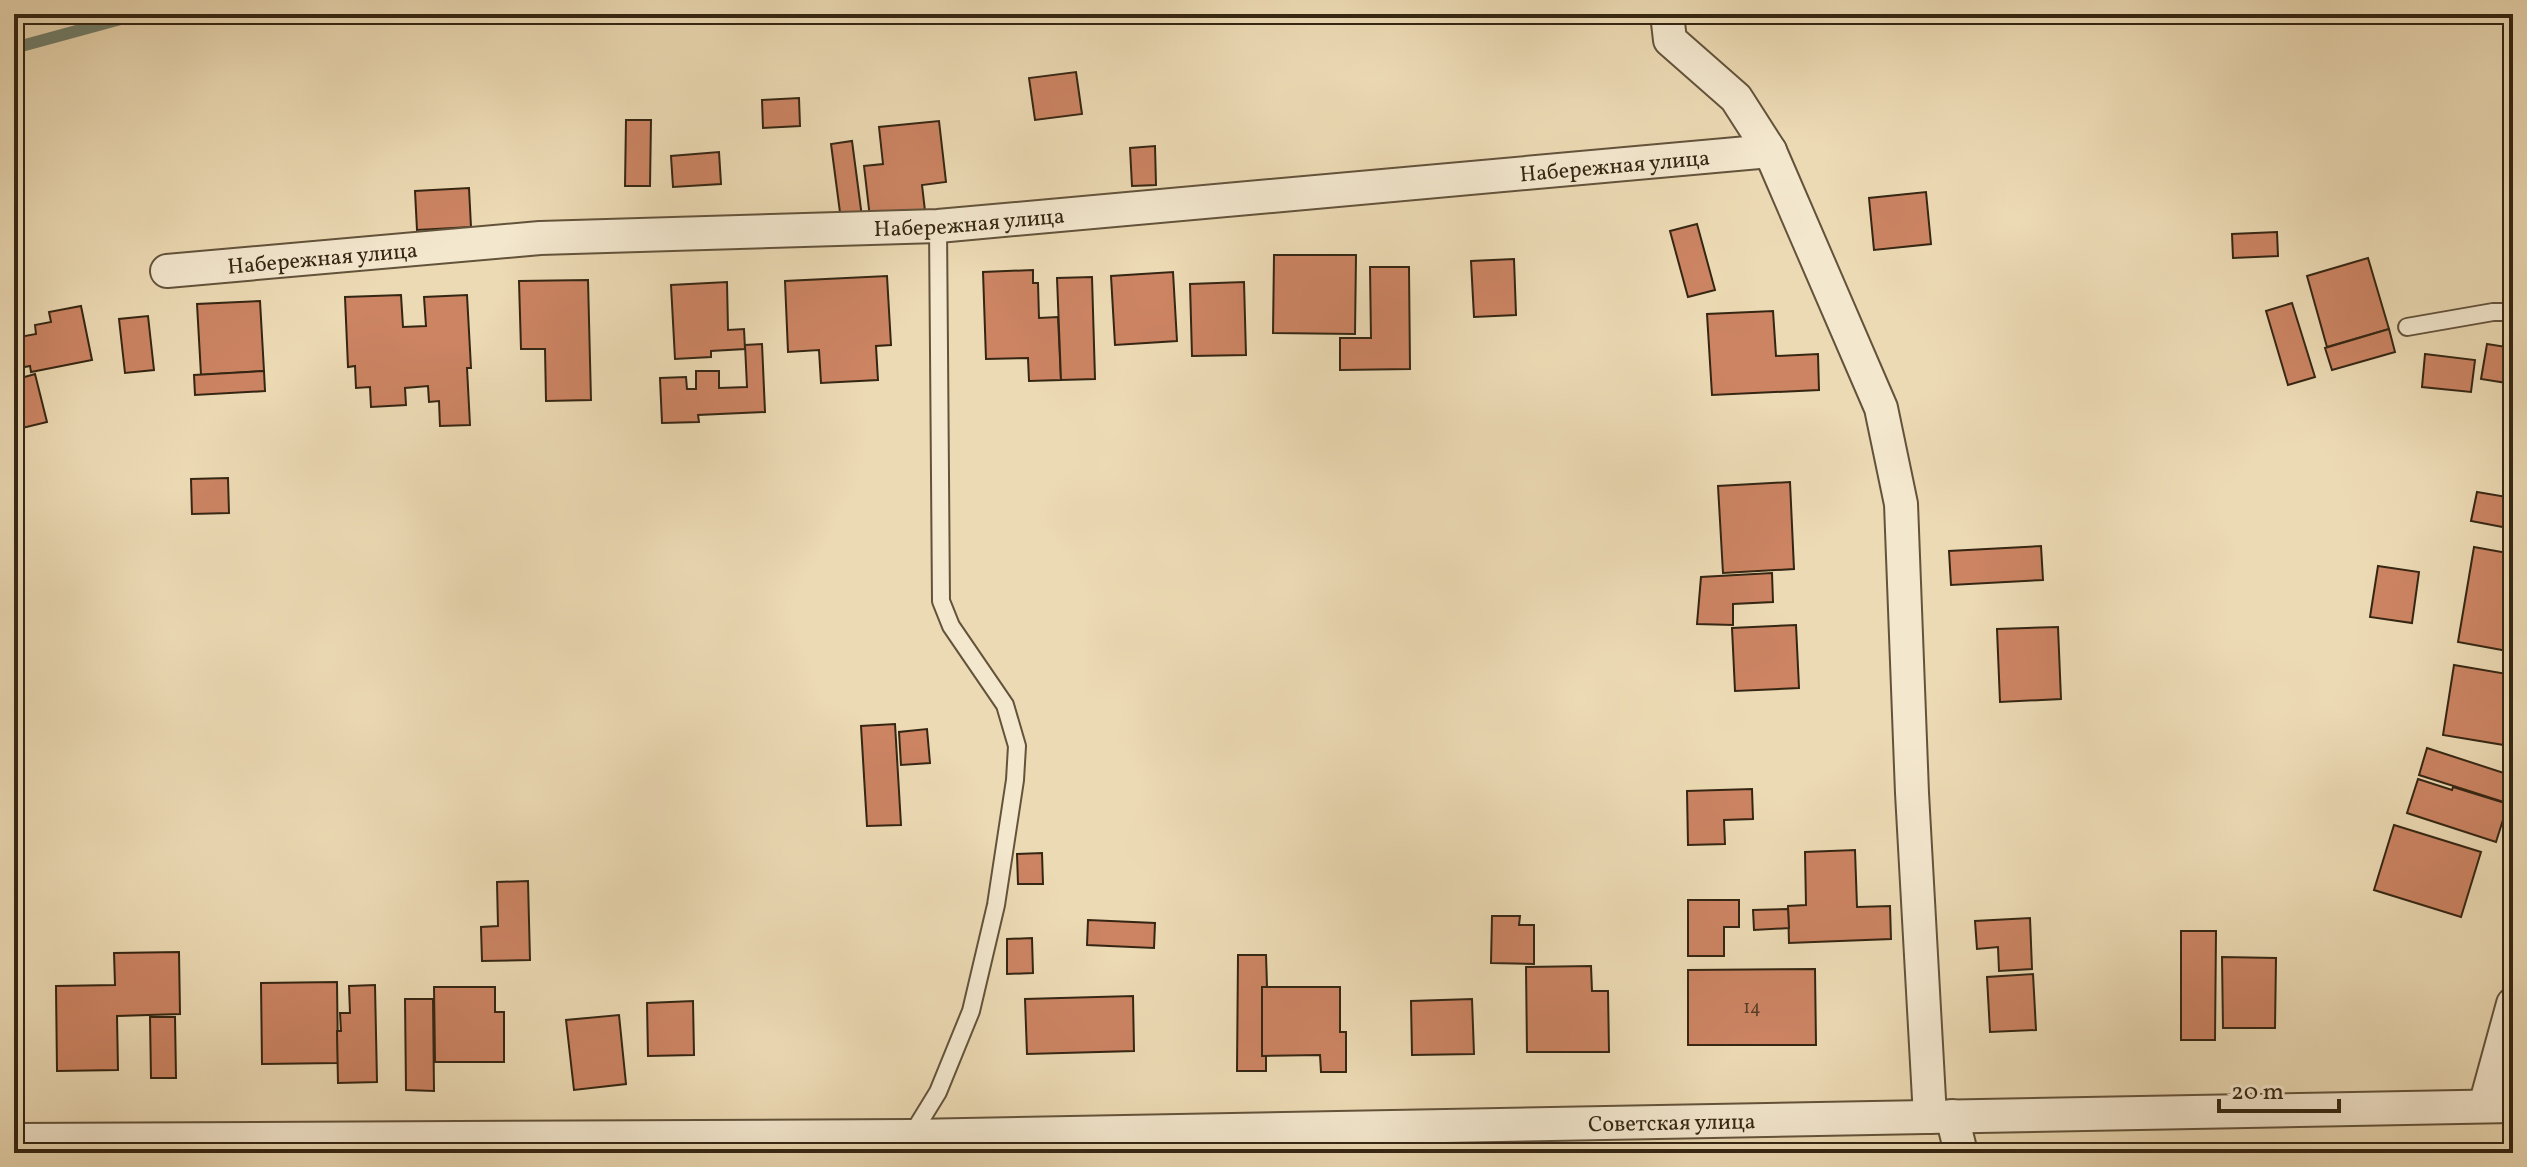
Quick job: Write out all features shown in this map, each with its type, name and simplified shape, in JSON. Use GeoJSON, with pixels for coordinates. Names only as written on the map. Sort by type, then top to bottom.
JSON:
{"type":"FeatureCollection","features":[{"type":"Feature","properties":{"kind":"street"},"geometry":{"type":"LineString","coordinates":[[1667,14],[1670,40],[1736,98],[1770,151],[1881,408],[1901,504],[1912,793],[1941,1116],[1961,1153]]}},
{"type":"Feature","properties":{"kind":"street","name":"Набережная улица"},"geometry":{"type":"LineString","coordinates":[[167,271],[540,238],[938,226],[1770,151]]}},
{"type":"Feature","properties":{"kind":"street"},"geometry":{"type":"LineString","coordinates":[[2499,1106],[2513,1004]]}},
{"type":"Feature","properties":{"kind":"street","name":"Советская улица"},"geometry":{"type":"LineString","coordinates":[[14,1140],[911,1144],[1941,1116],[2499,1106]]}},
{"type":"Feature","properties":{"kind":"lane"},"geometry":{"type":"LineString","coordinates":[[911,1144],[938,1092],[971,1011],[996,905],[1015,780],[1017,746],[1005,705],[951,626],[941,601],[938,226]]}},
{"type":"Feature","properties":{"kind":"lane"},"geometry":{"type":"LineString","coordinates":[[2407,327],[2493,312],[2513,312]]}},
{"type":"Feature","properties":{"kind":"building"},"geometry":{"type":"Polygon","coordinates":[[[1076,72],[1082,114],[1035,120],[1029,78],[1076,72]]]}},
{"type":"Feature","properties":{"kind":"building"},"geometry":{"type":"Polygon","coordinates":[[[799,98],[800,126],[763,128],[762,100],[799,98]]]}},
{"type":"Feature","properties":{"kind":"building"},"geometry":{"type":"Polygon","coordinates":[[[626,120],[651,120],[650,186],[625,186],[626,120]]]}},
{"type":"Feature","properties":{"kind":"building"},"geometry":{"type":"Polygon","coordinates":[[[939,121],[946,182],[922,185],[925,211],[870,218],[864,166],[883,164],[879,127],[939,121]]]}},
{"type":"Feature","properties":{"kind":"building"},"geometry":{"type":"Polygon","coordinates":[[[852,141],[862,217],[841,220],[831,144],[852,141]]]}},
{"type":"Feature","properties":{"kind":"building"},"geometry":{"type":"Polygon","coordinates":[[[1155,146],[1156,185],[1132,186],[1130,148],[1155,146]]]}},
{"type":"Feature","properties":{"kind":"building"},"geometry":{"type":"Polygon","coordinates":[[[719,152],[721,184],[673,187],[671,156],[719,152]]]}},
{"type":"Feature","properties":{"kind":"building"},"geometry":{"type":"Polygon","coordinates":[[[469,188],[471,227],[417,230],[415,191],[469,188]]]}},
{"type":"Feature","properties":{"kind":"building"},"geometry":{"type":"Polygon","coordinates":[[[1926,192],[1931,244],[1874,250],[1869,198],[1926,192]]]}},
{"type":"Feature","properties":{"kind":"building"},"geometry":{"type":"Polygon","coordinates":[[[1697,224],[1715,290],[1688,297],[1670,231],[1697,224]]]}},
{"type":"Feature","properties":{"kind":"building"},"geometry":{"type":"Polygon","coordinates":[[[2277,232],[2278,256],[2233,258],[2232,234],[2277,232]]]}},
{"type":"Feature","properties":{"kind":"building"},"geometry":{"type":"Polygon","coordinates":[[[1274,255],[1356,255],[1355,334],[1273,333],[1274,255]]]}},
{"type":"Feature","properties":{"kind":"building"},"geometry":{"type":"Polygon","coordinates":[[[2368,258],[2389,329],[2327,347],[2307,276],[2368,258]]]}},
{"type":"Feature","properties":{"kind":"building"},"geometry":{"type":"Polygon","coordinates":[[[1514,259],[1516,315],[1474,317],[1471,261],[1514,259]]]}},
{"type":"Feature","properties":{"kind":"building"},"geometry":{"type":"Polygon","coordinates":[[[1370,267],[1409,267],[1410,369],[1340,370],[1340,338],[1371,338],[1370,267]]]}},
{"type":"Feature","properties":{"kind":"building"},"geometry":{"type":"Polygon","coordinates":[[[1033,270],[1033,283],[1038,283],[1039,318],[1058,317],[1061,380],[1029,381],[1028,358],[986,359],[983,272],[1033,270]]]}},
{"type":"Feature","properties":{"kind":"building"},"geometry":{"type":"Polygon","coordinates":[[[1173,272],[1177,341],[1115,345],[1111,276],[1173,272]]]}},
{"type":"Feature","properties":{"kind":"building"},"geometry":{"type":"Polygon","coordinates":[[[887,276],[891,345],[876,346],[878,380],[821,383],[819,350],[788,352],[785,281],[887,276]]]}},
{"type":"Feature","properties":{"kind":"building"},"geometry":{"type":"Polygon","coordinates":[[[1092,277],[1095,379],[1061,380],[1057,278],[1092,277]]]}},
{"type":"Feature","properties":{"kind":"building"},"geometry":{"type":"Polygon","coordinates":[[[588,280],[591,400],[546,401],[545,349],[521,349],[519,281],[588,280]]]}},
{"type":"Feature","properties":{"kind":"building"},"geometry":{"type":"Polygon","coordinates":[[[727,282],[728,330],[744,329],[745,349],[711,351],[711,357],[675,359],[671,285],[727,282]]]}},
{"type":"Feature","properties":{"kind":"building"},"geometry":{"type":"Polygon","coordinates":[[[1244,282],[1246,355],[1192,356],[1190,284],[1244,282]]]}},
{"type":"Feature","properties":{"kind":"building"},"geometry":{"type":"Polygon","coordinates":[[[401,295],[403,327],[426,326],[424,297],[467,295],[470,425],[440,426],[439,401],[429,402],[428,386],[405,388],[406,405],[371,407],[370,387],[356,388],[355,366],[348,367],[345,297],[401,295]]]}},
{"type":"Feature","properties":{"kind":"building"},"geometry":{"type":"Polygon","coordinates":[[[260,301],[264,371],[201,375],[197,304],[260,301]]]}},
{"type":"Feature","properties":{"kind":"building"},"geometry":{"type":"Polygon","coordinates":[[[2292,303],[2315,377],[2288,385],[2266,311],[2292,303]]]}},
{"type":"Feature","properties":{"kind":"building"},"geometry":{"type":"Polygon","coordinates":[[[81,306],[92,360],[31,372],[30,366],[14,369],[14,338],[36,334],[35,325],[51,322],[49,312],[81,306]]]}},
{"type":"Feature","properties":{"kind":"building"},"geometry":{"type":"Polygon","coordinates":[[[1773,311],[1776,356],[1818,354],[1819,390],[1712,395],[1707,314],[1773,311]]]}},
{"type":"Feature","properties":{"kind":"building"},"geometry":{"type":"Polygon","coordinates":[[[148,316],[154,370],[125,373],[119,319],[148,316]]]}},
{"type":"Feature","properties":{"kind":"building"},"geometry":{"type":"Polygon","coordinates":[[[2389,329],[2395,352],[2332,370],[2325,348],[2389,329]]]}},
{"type":"Feature","properties":{"kind":"building"},"geometry":{"type":"Polygon","coordinates":[[[762,344],[765,412],[698,415],[699,422],[662,423],[660,378],[686,377],[687,389],[696,389],[696,371],[719,371],[719,388],[747,387],[745,345],[762,344]]]}},
{"type":"Feature","properties":{"kind":"building"},"geometry":{"type":"Polygon","coordinates":[[[2487,344],[2513,348],[2513,384],[2481,379],[2487,344]]]}},
{"type":"Feature","properties":{"kind":"building"},"geometry":{"type":"Polygon","coordinates":[[[2425,354],[2475,360],[2471,392],[2422,387],[2425,354]]]}},
{"type":"Feature","properties":{"kind":"building"},"geometry":{"type":"Polygon","coordinates":[[[264,371],[265,391],[195,395],[194,375],[264,371]]]}},
{"type":"Feature","properties":{"kind":"building"},"geometry":{"type":"Polygon","coordinates":[[[35,374],[47,422],[14,430],[14,380],[35,374]]]}},
{"type":"Feature","properties":{"kind":"building"},"geometry":{"type":"Polygon","coordinates":[[[228,478],[229,513],[192,514],[191,479],[228,478]]]}},
{"type":"Feature","properties":{"kind":"building"},"geometry":{"type":"Polygon","coordinates":[[[1790,482],[1794,569],[1723,573],[1718,486],[1790,482]]]}},
{"type":"Feature","properties":{"kind":"building"},"geometry":{"type":"Polygon","coordinates":[[[2477,492],[2513,498],[2513,529],[2471,521],[2477,492]]]}},
{"type":"Feature","properties":{"kind":"building"},"geometry":{"type":"Polygon","coordinates":[[[2041,546],[2043,580],[1951,585],[1949,551],[2041,546]]]}},
{"type":"Feature","properties":{"kind":"building"},"geometry":{"type":"Polygon","coordinates":[[[2474,547],[2513,554],[2513,652],[2458,642],[2474,547]]]}},
{"type":"Feature","properties":{"kind":"building"},"geometry":{"type":"Polygon","coordinates":[[[2378,566],[2419,572],[2412,623],[2370,617],[2378,566]]]}},
{"type":"Feature","properties":{"kind":"building"},"geometry":{"type":"Polygon","coordinates":[[[1772,573],[1773,602],[1733,604],[1733,625],[1697,624],[1701,577],[1772,573]]]}},
{"type":"Feature","properties":{"kind":"building"},"geometry":{"type":"Polygon","coordinates":[[[1796,625],[1799,688],[1735,691],[1732,628],[1796,625]]]}},
{"type":"Feature","properties":{"kind":"building"},"geometry":{"type":"Polygon","coordinates":[[[2058,627],[2061,699],[2000,702],[1997,629],[2058,627]]]}},
{"type":"Feature","properties":{"kind":"building"},"geometry":{"type":"Polygon","coordinates":[[[2454,665],[2513,675],[2510,746],[2443,735],[2454,665]]]}},
{"type":"Feature","properties":{"kind":"building"},"geometry":{"type":"Polygon","coordinates":[[[895,724],[901,825],[867,826],[861,726],[895,724]]]}},
{"type":"Feature","properties":{"kind":"building"},"geometry":{"type":"Polygon","coordinates":[[[927,729],[930,763],[901,765],[899,732],[927,729]]]}},
{"type":"Feature","properties":{"kind":"building"},"geometry":{"type":"Polygon","coordinates":[[[2427,748],[2513,776],[2513,805],[2419,775],[2427,748]]]}},
{"type":"Feature","properties":{"kind":"building"},"geometry":{"type":"Polygon","coordinates":[[[2418,779],[2508,804],[2496,842],[2407,813],[2418,779]]]}},
{"type":"Feature","properties":{"kind":"building"},"geometry":{"type":"Polygon","coordinates":[[[1752,789],[1753,819],[1724,820],[1725,844],[1688,845],[1687,791],[1752,789]]]}},
{"type":"Feature","properties":{"kind":"building"},"geometry":{"type":"Polygon","coordinates":[[[2394,825],[2481,852],[2461,917],[2374,890],[2394,825]]]}},
{"type":"Feature","properties":{"kind":"building"},"geometry":{"type":"Polygon","coordinates":[[[1855,850],[1857,907],[1890,906],[1891,939],[1789,943],[1788,906],[1806,905],[1805,852],[1855,850]]]}},
{"type":"Feature","properties":{"kind":"building"},"geometry":{"type":"Polygon","coordinates":[[[1042,853],[1043,884],[1018,884],[1017,854],[1042,853]]]}},
{"type":"Feature","properties":{"kind":"building"},"geometry":{"type":"Polygon","coordinates":[[[528,881],[530,960],[482,961],[481,927],[498,926],[497,882],[528,881]]]}},
{"type":"Feature","properties":{"kind":"building"},"geometry":{"type":"Polygon","coordinates":[[[1688,900],[1739,900],[1739,927],[1724,927],[1724,956],[1688,956],[1688,900]]]}},
{"type":"Feature","properties":{"kind":"building"},"geometry":{"type":"Polygon","coordinates":[[[1788,909],[1789,928],[1754,930],[1753,910],[1788,909]]]}},
{"type":"Feature","properties":{"kind":"building"},"geometry":{"type":"Polygon","coordinates":[[[1492,916],[1520,916],[1519,925],[1534,925],[1534,964],[1491,963],[1492,916]]]}},
{"type":"Feature","properties":{"kind":"building"},"geometry":{"type":"Polygon","coordinates":[[[2030,918],[2032,969],[1999,971],[1998,947],[1977,949],[1975,921],[2030,918]]]}},
{"type":"Feature","properties":{"kind":"building"},"geometry":{"type":"Polygon","coordinates":[[[1088,920],[1155,923],[1154,948],[1087,945],[1088,920]]]}},
{"type":"Feature","properties":{"kind":"building"},"geometry":{"type":"Polygon","coordinates":[[[2181,931],[2216,931],[2215,1040],[2181,1040],[2181,931]]]}},
{"type":"Feature","properties":{"kind":"building"},"geometry":{"type":"Polygon","coordinates":[[[1032,938],[1033,973],[1007,974],[1007,939],[1032,938]]]}},
{"type":"Feature","properties":{"kind":"building"},"geometry":{"type":"Polygon","coordinates":[[[179,952],[180,1014],[117,1016],[118,1070],[57,1071],[56,986],[115,985],[114,953],[179,952]]]}},
{"type":"Feature","properties":{"kind":"building"},"geometry":{"type":"Polygon","coordinates":[[[1238,955],[1266,955],[1267,987],[1262,987],[1262,1056],[1266,1056],[1266,1071],[1237,1071],[1238,955]]]}},
{"type":"Feature","properties":{"kind":"building"},"geometry":{"type":"Polygon","coordinates":[[[2222,957],[2276,958],[2275,1028],[2223,1028],[2222,957]]]}},
{"type":"Feature","properties":{"kind":"building"},"geometry":{"type":"Polygon","coordinates":[[[1591,966],[1592,991],[1608,991],[1609,1052],[1527,1052],[1526,967],[1591,966]]]}},
{"type":"Feature","properties":{"kind":"building"},"geometry":{"type":"Polygon","coordinates":[[[1815,969],[1816,1045],[1688,1045],[1688,970],[1815,969]]]}},
{"type":"Feature","properties":{"kind":"building"},"geometry":{"type":"Polygon","coordinates":[[[2033,974],[2036,1030],[1990,1032],[1987,977],[2033,974]]]}},
{"type":"Feature","properties":{"kind":"building"},"geometry":{"type":"Polygon","coordinates":[[[337,982],[338,1063],[262,1064],[261,983],[337,982]]]}},
{"type":"Feature","properties":{"kind":"building"},"geometry":{"type":"Polygon","coordinates":[[[375,985],[377,1082],[338,1083],[337,1031],[341,1031],[340,1013],[350,1013],[349,986],[375,985]]]}},
{"type":"Feature","properties":{"kind":"building"},"geometry":{"type":"Polygon","coordinates":[[[434,987],[495,987],[495,1012],[504,1012],[504,1062],[435,1062],[434,987]]]}},
{"type":"Feature","properties":{"kind":"building"},"geometry":{"type":"Polygon","coordinates":[[[1262,987],[1340,987],[1340,1032],[1346,1032],[1346,1072],[1321,1072],[1320,1055],[1262,1056],[1262,987]]]}},
{"type":"Feature","properties":{"kind":"building"},"geometry":{"type":"Polygon","coordinates":[[[1133,996],[1134,1051],[1027,1054],[1025,999],[1133,996]]]}},
{"type":"Feature","properties":{"kind":"building"},"geometry":{"type":"Polygon","coordinates":[[[405,999],[433,999],[434,1091],[406,1090],[405,999]]]}},
{"type":"Feature","properties":{"kind":"building"},"geometry":{"type":"Polygon","coordinates":[[[1472,999],[1474,1054],[1412,1055],[1411,1001],[1472,999]]]}},
{"type":"Feature","properties":{"kind":"building"},"geometry":{"type":"Polygon","coordinates":[[[693,1001],[694,1055],[648,1056],[647,1003],[693,1001]]]}},
{"type":"Feature","properties":{"kind":"building"},"geometry":{"type":"Polygon","coordinates":[[[619,1015],[626,1084],[574,1090],[566,1020],[619,1015]]]}},
{"type":"Feature","properties":{"kind":"building"},"geometry":{"type":"Polygon","coordinates":[[[150,1017],[175,1017],[176,1078],[151,1078],[150,1017]]]}},
{"type":"Feature","properties":{"kind":"waterway"},"geometry":{"type":"LineString","coordinates":[[14,48],[139,14]]}}]}
